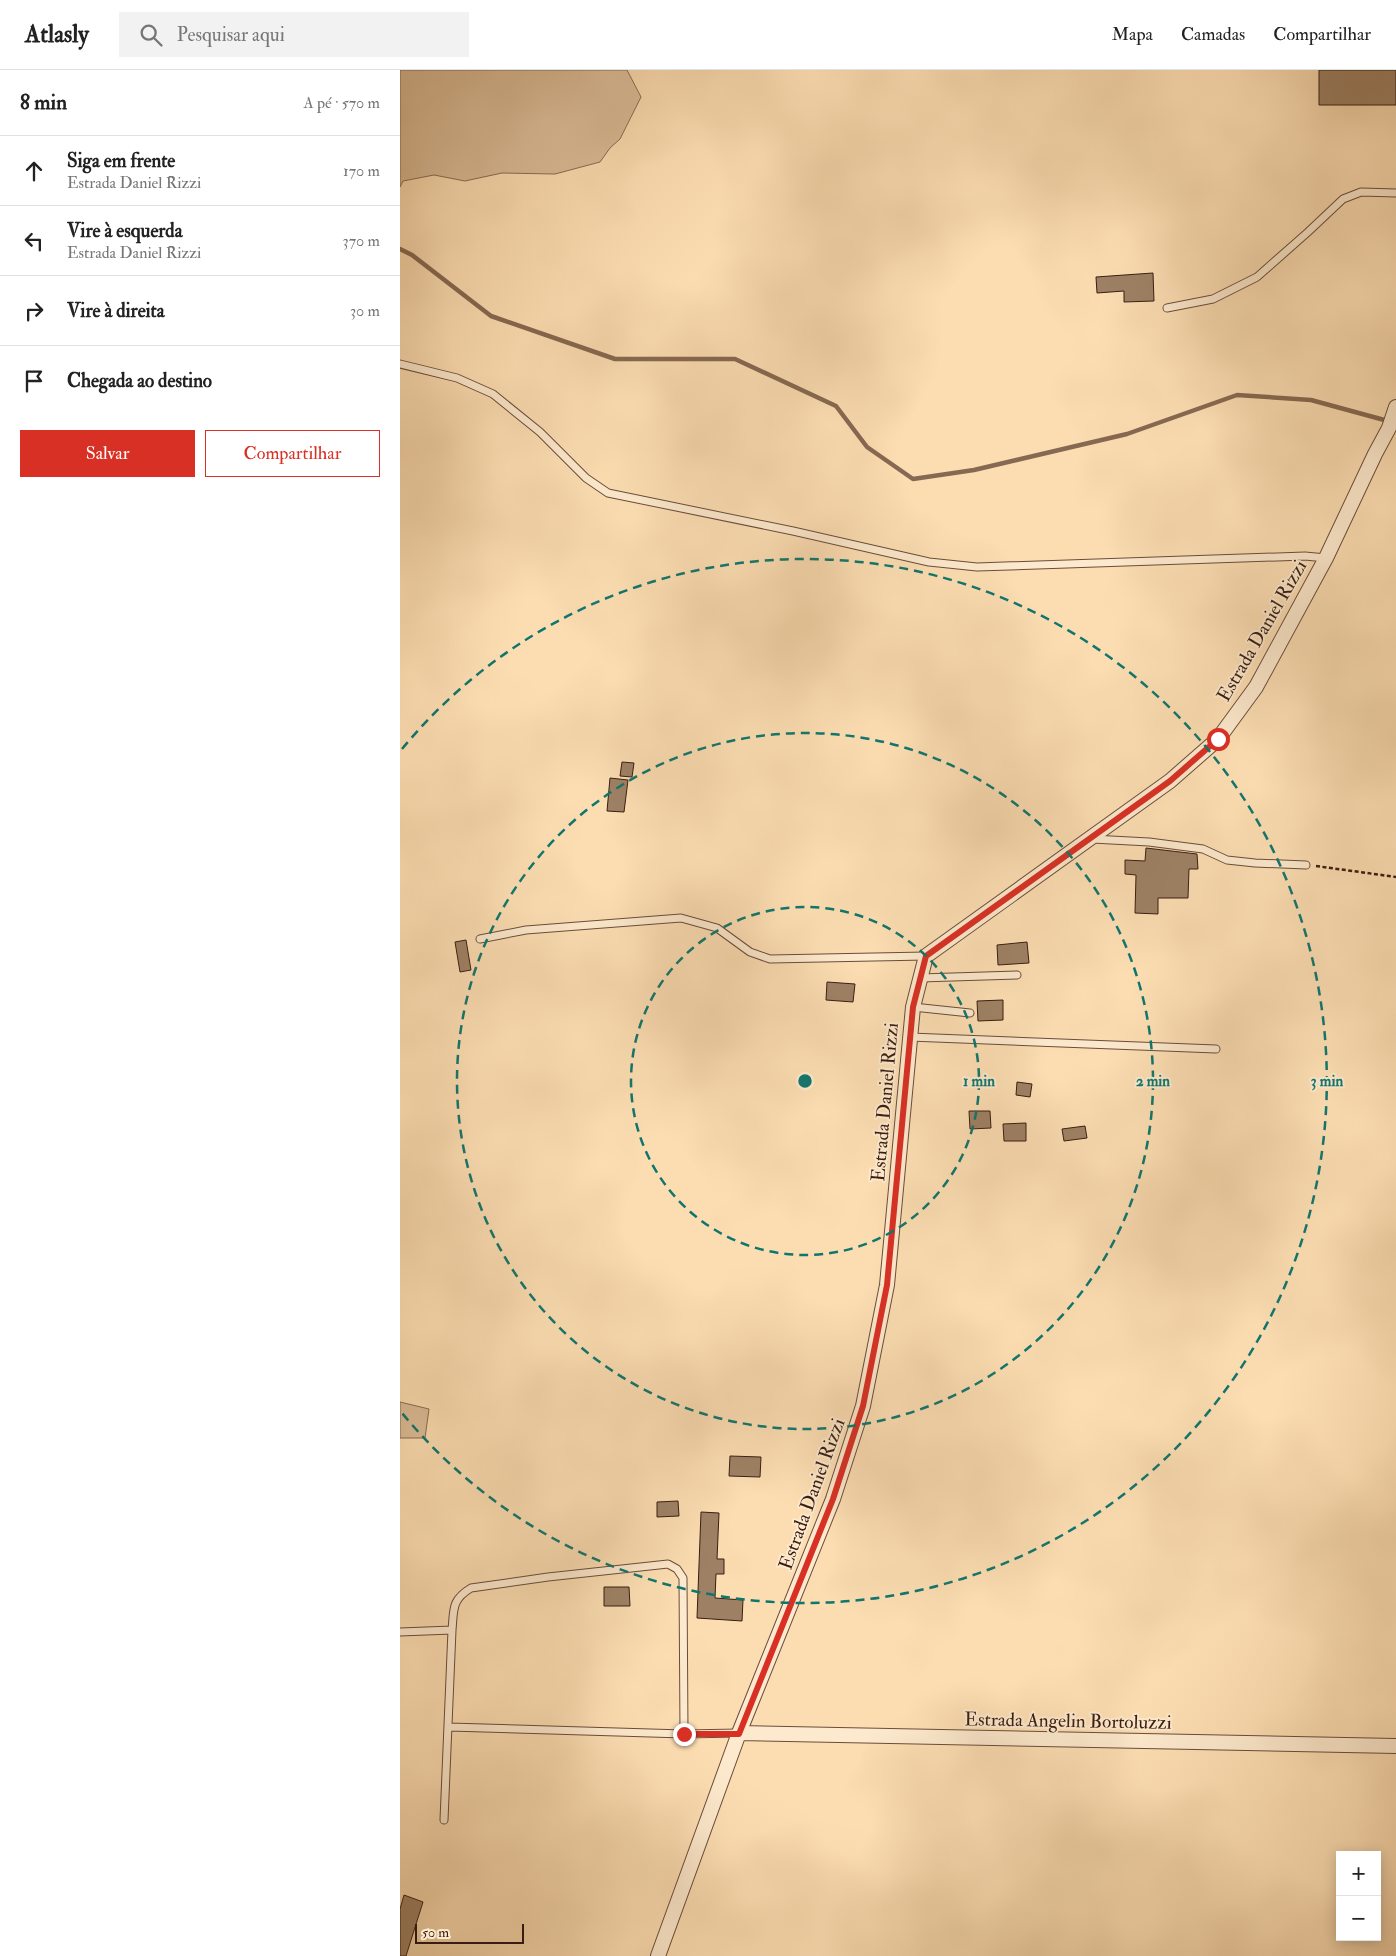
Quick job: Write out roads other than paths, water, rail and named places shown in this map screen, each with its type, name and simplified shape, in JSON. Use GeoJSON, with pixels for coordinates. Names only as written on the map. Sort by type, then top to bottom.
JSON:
{"type":"FeatureCollection","features":[{"type":"Feature","properties":{"kind":"street","name":"Estrada Daniel Rizzi"},"geometry":{"type":"LineString","coordinates":[[658,1956],[739,1734],[833,1499],[863,1406],[887,1285],[913,1007],[926,956],[1170,781],[1218,739],[1256,687],[1326,558],[1375,454],[1390,428],[1396,407]]}},
{"type":"Feature","properties":{"kind":"street","name":"Estrada Angelin Bortoluzzi"},"geometry":{"type":"LineString","coordinates":[[739,1734],[1396,1746]]}},
{"type":"Feature","properties":{"kind":"lane"},"geometry":{"type":"LineString","coordinates":[[1167,308],[1212,299],[1257,277],[1343,199],[1361,192],[1396,193]]}},
{"type":"Feature","properties":{"kind":"lane"},"geometry":{"type":"LineString","coordinates":[[400,364],[456,378],[493,394],[540,432],[586,478],[608,493],[792,531],[929,562],[977,567],[1295,556],[1326,558]]}},
{"type":"Feature","properties":{"kind":"lane"},"geometry":{"type":"LineString","coordinates":[[1089,839],[1149,842],[1203,849],[1227,860],[1306,865]]}},
{"type":"Feature","properties":{"kind":"lane"},"geometry":{"type":"LineString","coordinates":[[480,940],[526,930],[681,918],[717,928],[750,952],[770,959],[926,956]]}},
{"type":"Feature","properties":{"kind":"lane"},"geometry":{"type":"LineString","coordinates":[[920,978],[1017,975]]}},
{"type":"Feature","properties":{"kind":"lane"},"geometry":{"type":"LineString","coordinates":[[913,1007],[970,1013]]}},
{"type":"Feature","properties":{"kind":"lane"},"geometry":{"type":"LineString","coordinates":[[910,1037],[1216,1049]]}},
{"type":"Feature","properties":{"kind":"lane"},"geometry":{"type":"LineString","coordinates":[[444,1820],[452,1630],[455,1603],[461,1594],[471,1588],[548,1577],[668,1564],[677,1569],[683,1578],[684,1734]]}},
{"type":"Feature","properties":{"kind":"lane"},"geometry":{"type":"LineString","coordinates":[[400,1632],[452,1630]]}},
{"type":"Feature","properties":{"kind":"lane"},"geometry":{"type":"LineString","coordinates":[[449,1726],[684,1734],[739,1734]]}},
{"type":"Feature","properties":{"kind":"waterway"},"geometry":{"type":"LineString","coordinates":[[400,249],[412,255],[491,316],[615,359],[735,359],[836,406],[867,447],[913,479],[974,470],[1127,434],[1237,395],[1311,400],[1388,421]]}}]}
